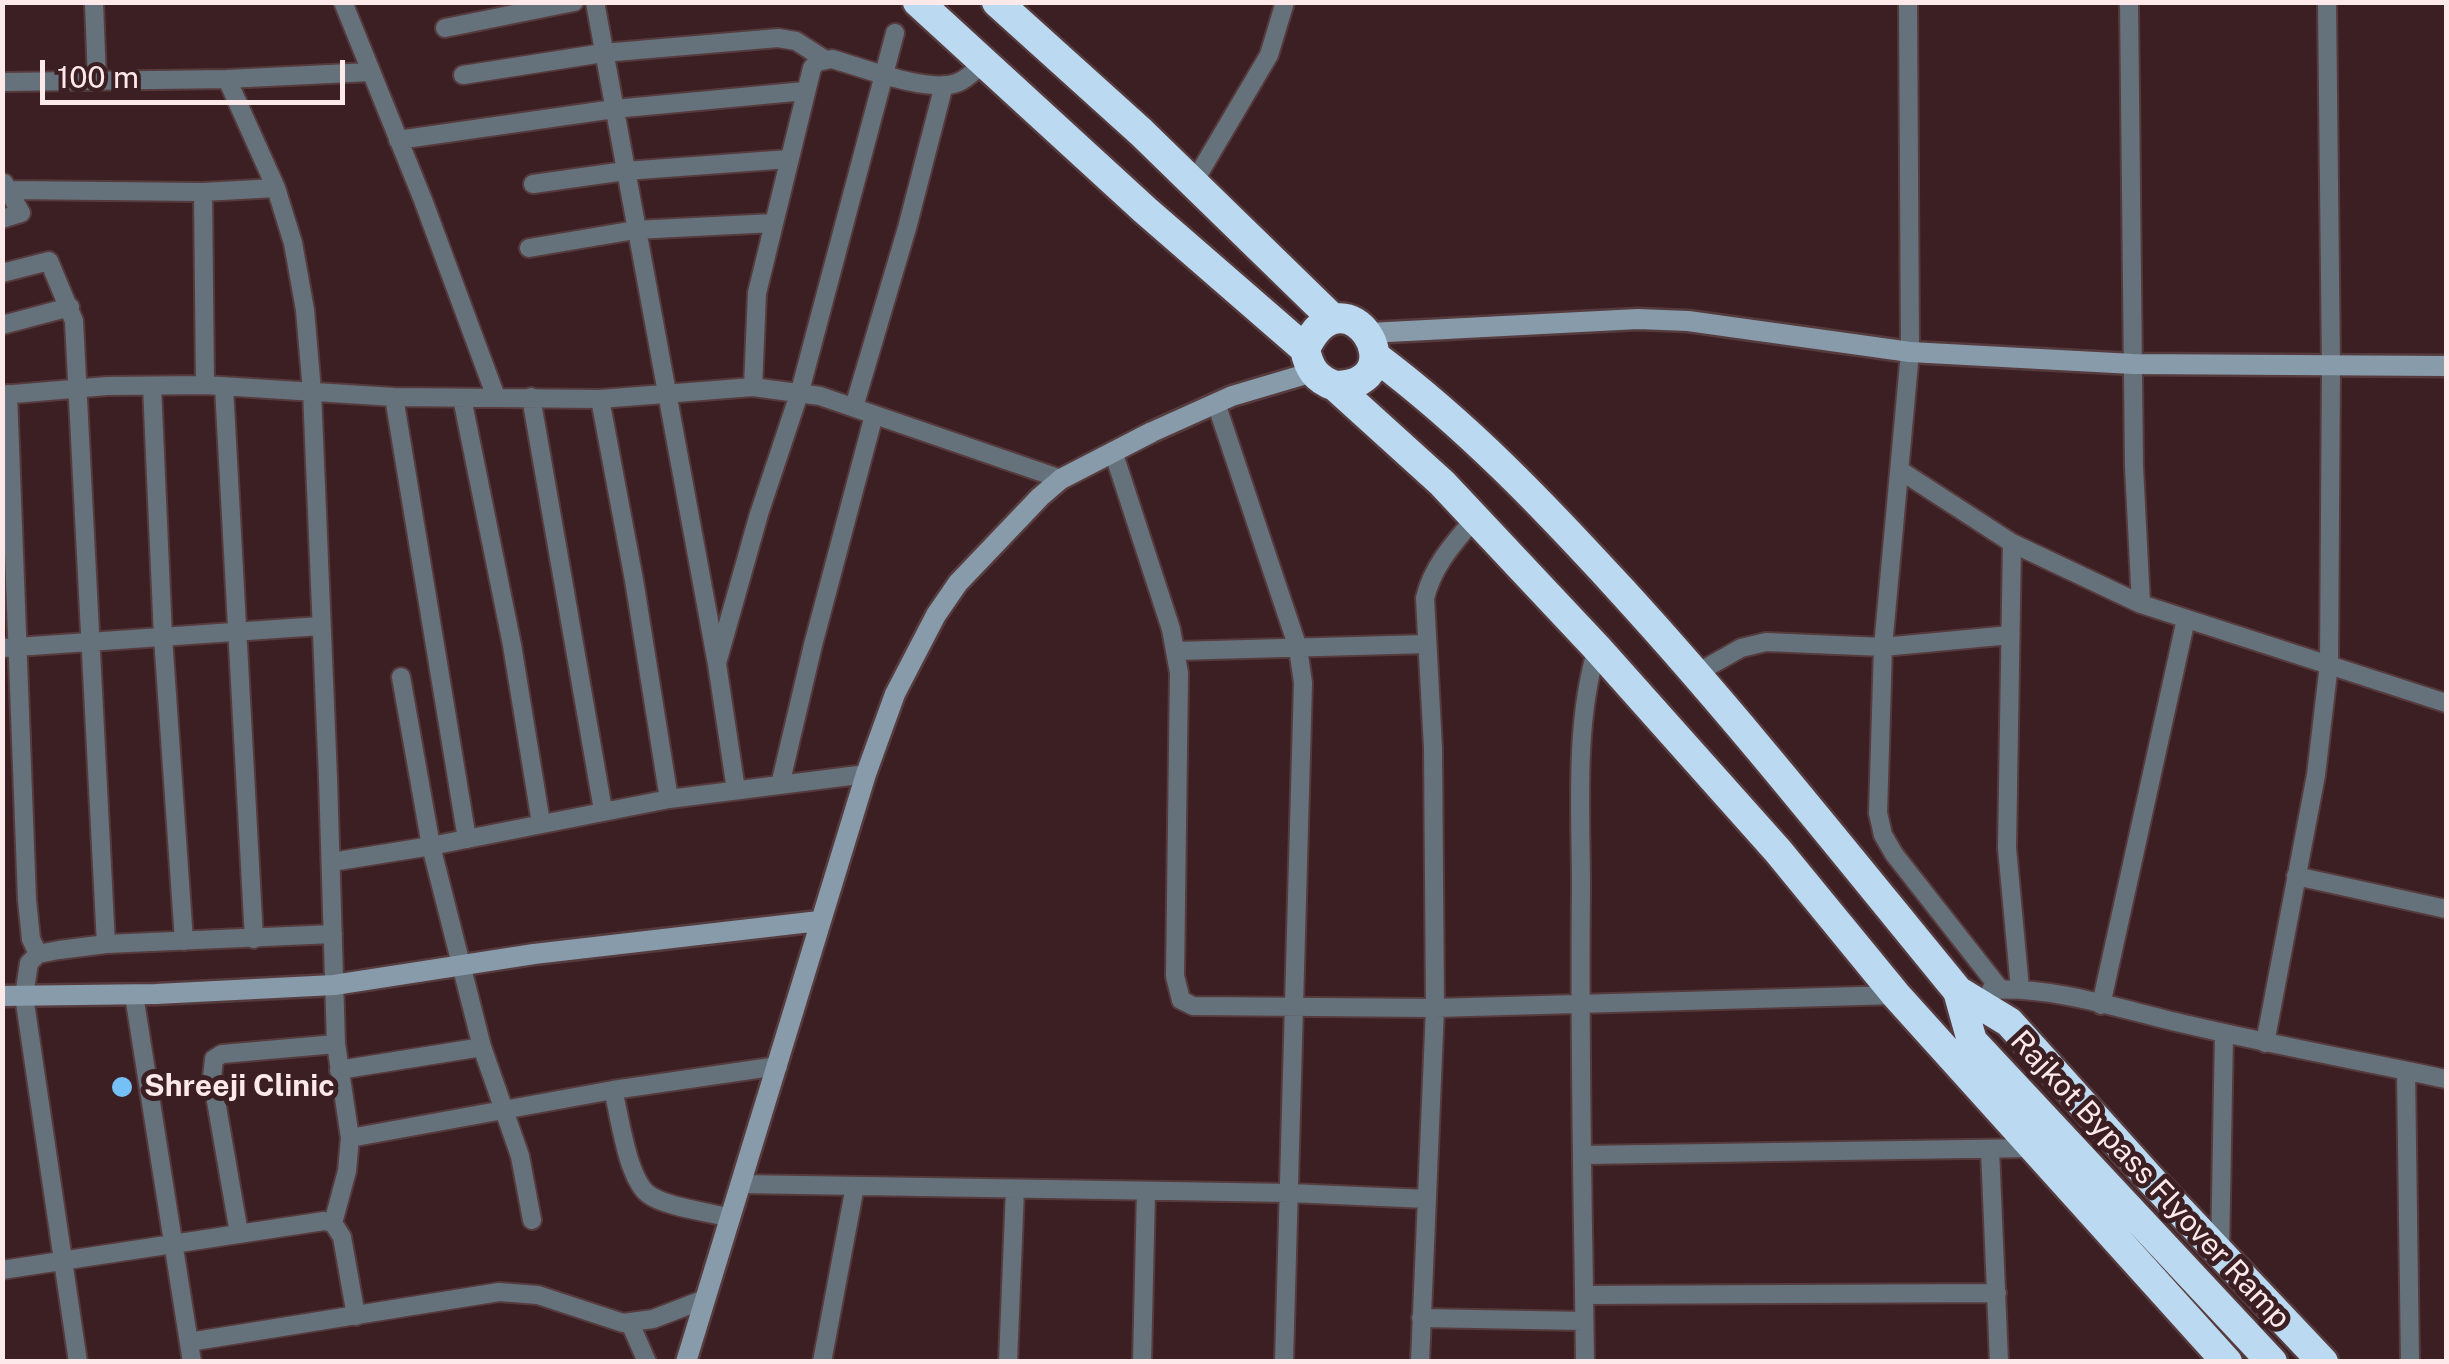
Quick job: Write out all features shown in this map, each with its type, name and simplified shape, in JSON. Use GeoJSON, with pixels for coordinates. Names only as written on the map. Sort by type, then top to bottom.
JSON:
{"type":"FeatureCollection","features":[{"type":"Feature","properties":{"kind":"highway"},"geometry":{"type":"LineString","coordinates":[[918,2],[1476,518],[1598,648],[1778,852],[1896,996],[2226,1362]]}},
{"type":"Feature","properties":{"kind":"highway"},"geometry":{"type":"LineString","coordinates":[[998,2],[1194,182],[1333,320]]}},
{"type":"Feature","properties":{"kind":"highway"},"geometry":{"type":"LineString","coordinates":[[1317,369],[1321,324],[1346,319],[1359,324],[1372,345],[1506,468],[1696,673],[1958,992],[2009,1022],[2324,1362]]}},
{"type":"Feature","properties":{"kind":"highway"},"geometry":{"type":"LineString","coordinates":[[1317,369],[1348,386],[1370,371],[1372,345]]}},
{"type":"Feature","properties":{"kind":"highway","name":"Rajkot Bypass Flyover Ramp"},"geometry":{"type":"LineString","coordinates":[[1958,992],[1972,1041],[2272,1362]]}},
{"type":"Feature","properties":{"kind":"street"},"geometry":{"type":"LineString","coordinates":[[94,2],[98,81]]}},
{"type":"Feature","properties":{"kind":"street"},"geometry":{"type":"LineString","coordinates":[[343,2],[496,397]]}},
{"type":"Feature","properties":{"kind":"street"},"geometry":{"type":"LineString","coordinates":[[445,28],[574,2]]}},
{"type":"Feature","properties":{"kind":"street"},"geometry":{"type":"LineString","coordinates":[[595,2],[717,664],[736,790]]}},
{"type":"Feature","properties":{"kind":"street"},"geometry":{"type":"LineString","coordinates":[[1194,182],[1268,55],[1285,2]]}},
{"type":"Feature","properties":{"kind":"street"},"geometry":{"type":"LineString","coordinates":[[1908,2],[1910,352],[1882,647],[1878,813],[1894,854],[2000,989]]}},
{"type":"Feature","properties":{"kind":"street"},"geometry":{"type":"LineString","coordinates":[[2129,2],[2134,467],[2141,604]]}},
{"type":"Feature","properties":{"kind":"street"},"geometry":{"type":"LineString","coordinates":[[2265,1043],[2316,774],[2329,664],[2331,367],[2326,2]]}},
{"type":"Feature","properties":{"kind":"street"},"geometry":{"type":"LineString","coordinates":[[717,664],[759,514],[800,391],[895,34]]}},
{"type":"Feature","properties":{"kind":"street"},"geometry":{"type":"LineString","coordinates":[[463,75],[603,53],[778,38],[809,48],[824,60],[944,86],[959,82],[985,62]]}},
{"type":"Feature","properties":{"kind":"street"},"geometry":{"type":"LineString","coordinates":[[753,387],[753,320],[773,223],[812,68],[824,60]]}},
{"type":"Feature","properties":{"kind":"street"},"geometry":{"type":"LineString","coordinates":[[2,82],[227,79],[370,72]]}},
{"type":"Feature","properties":{"kind":"street"},"geometry":{"type":"LineString","coordinates":[[227,79],[276,188],[301,277],[312,391],[336,1044],[350,1138],[347,1171],[332,1223]]}},
{"type":"Feature","properties":{"kind":"street"},"geometry":{"type":"LineString","coordinates":[[854,407],[944,86]]}},
{"type":"Feature","properties":{"kind":"street"},"geometry":{"type":"LineString","coordinates":[[398,140],[614,109],[805,91]]}},
{"type":"Feature","properties":{"kind":"street"},"geometry":{"type":"LineString","coordinates":[[533,184],[625,171],[789,159]]}},
{"type":"Feature","properties":{"kind":"street"},"geometry":{"type":"LineString","coordinates":[[5,185],[202,192],[276,188]]}},
{"type":"Feature","properties":{"kind":"street"},"geometry":{"type":"LineString","coordinates":[[2,218],[22,213],[5,185]]}},
{"type":"Feature","properties":{"kind":"street"},"geometry":{"type":"LineString","coordinates":[[202,192],[215,386],[239,632],[254,939]]}},
{"type":"Feature","properties":{"kind":"street"},"geometry":{"type":"LineString","coordinates":[[528,248],[635,230],[773,223]]}},
{"type":"Feature","properties":{"kind":"street"},"geometry":{"type":"LineString","coordinates":[[2,274],[49,261],[70,307],[77,341],[106,944]]}},
{"type":"Feature","properties":{"kind":"street"},"geometry":{"type":"LineString","coordinates":[[2,325],[70,307]]}},
{"type":"Feature","properties":{"kind":"street"},"geometry":{"type":"LineString","coordinates":[[1372,345],[1638,319],[1688,320],[1910,352],[2134,364],[2446,366]]}},
{"type":"Feature","properties":{"kind":"street"},"geometry":{"type":"LineString","coordinates":[[686,1362],[866,774],[895,694],[936,615],[986,550],[1061,480],[1216,403],[1317,369]]}},
{"type":"Feature","properties":{"kind":"street"},"geometry":{"type":"LineString","coordinates":[[152,386],[163,636],[184,941]]}},
{"type":"Feature","properties":{"kind":"street"},"geometry":{"type":"LineString","coordinates":[[38,954],[27,900],[10,647],[5,394],[78,388],[215,386],[394,398],[600,399],[753,387],[800,391],[854,407],[1061,480]]}},
{"type":"Feature","properties":{"kind":"street"},"geometry":{"type":"LineString","coordinates":[[394,398],[418,524],[467,839]]}},
{"type":"Feature","properties":{"kind":"street"},"geometry":{"type":"LineString","coordinates":[[462,398],[512,645],[541,824]]}},
{"type":"Feature","properties":{"kind":"street"},"geometry":{"type":"LineString","coordinates":[[531,398],[603,810]]}},
{"type":"Feature","properties":{"kind":"street"},"geometry":{"type":"LineString","coordinates":[[600,399],[669,799]]}},
{"type":"Feature","properties":{"kind":"street"},"geometry":{"type":"LineString","coordinates":[[1216,403],[1298,648],[1304,684],[1284,1362]]}},
{"type":"Feature","properties":{"kind":"street"},"geometry":{"type":"LineString","coordinates":[[780,785],[874,414]]}},
{"type":"Feature","properties":{"kind":"street"},"geometry":{"type":"LineString","coordinates":[[1113,452],[1176,651],[1180,706],[1176,990],[1181,1000],[1193,1006],[1435,1008],[1896,996]]}},
{"type":"Feature","properties":{"kind":"street"},"geometry":{"type":"LineString","coordinates":[[1901,471],[2012,544],[2141,604],[2446,703]]}},
{"type":"Feature","properties":{"kind":"street"},"geometry":{"type":"LineString","coordinates":[[1420,1362],[1435,1008],[1433,748],[1425,598],[1430,577],[1476,518]]}},
{"type":"Feature","properties":{"kind":"street"},"geometry":{"type":"LineString","coordinates":[[2012,544],[2007,848],[2020,989]]}},
{"type":"Feature","properties":{"kind":"street"},"geometry":{"type":"LineString","coordinates":[[2101,1005],[2186,619]]}},
{"type":"Feature","properties":{"kind":"street"},"geometry":{"type":"LineString","coordinates":[[10,647],[320,626]]}},
{"type":"Feature","properties":{"kind":"street"},"geometry":{"type":"LineString","coordinates":[[1696,673],[1740,648],[1766,642],[1882,647],[2010,634]]}},
{"type":"Feature","properties":{"kind":"street"},"geometry":{"type":"LineString","coordinates":[[1176,651],[1427,644]]}},
{"type":"Feature","properties":{"kind":"street"},"geometry":{"type":"LineString","coordinates":[[1585,1362],[1580,1004],[1583,708],[1598,648]]}},
{"type":"Feature","properties":{"kind":"street"},"geometry":{"type":"LineString","coordinates":[[401,678],[432,846],[482,1047],[520,1156],[532,1220]]}},
{"type":"Feature","properties":{"kind":"street"},"geometry":{"type":"LineString","coordinates":[[332,862],[669,799],[866,774]]}},
{"type":"Feature","properties":{"kind":"street"},"geometry":{"type":"LineString","coordinates":[[2296,876],[2446,909]]}},
{"type":"Feature","properties":{"kind":"street"},"geometry":{"type":"LineString","coordinates":[[13,996],[134,995],[334,985],[534,954],[819,920]]}},
{"type":"Feature","properties":{"kind":"street"},"geometry":{"type":"LineString","coordinates":[[78,1362],[13,996],[29,963],[38,954],[106,944],[333,934]]}},
{"type":"Feature","properties":{"kind":"street"},"geometry":{"type":"LineString","coordinates":[[1958,992],[2020,989],[2446,1079]]}},
{"type":"Feature","properties":{"kind":"street"},"geometry":{"type":"LineString","coordinates":[[134,995],[192,1362]]}},
{"type":"Feature","properties":{"kind":"street"},"geometry":{"type":"LineString","coordinates":[[2220,1253],[2224,1033]]}},
{"type":"Feature","properties":{"kind":"street"},"geometry":{"type":"LineString","coordinates":[[239,1232],[212,1078],[214,1059],[222,1054],[336,1044]]}},
{"type":"Feature","properties":{"kind":"street"},"geometry":{"type":"LineString","coordinates":[[339,1070],[482,1047]]}},
{"type":"Feature","properties":{"kind":"street"},"geometry":{"type":"LineString","coordinates":[[350,1138],[613,1090],[778,1066]]}},
{"type":"Feature","properties":{"kind":"street"},"geometry":{"type":"LineString","coordinates":[[2406,1071],[2410,1362]]}},
{"type":"Feature","properties":{"kind":"street"},"geometry":{"type":"LineString","coordinates":[[613,1090],[633,1169],[648,1194],[731,1218]]}},
{"type":"Feature","properties":{"kind":"street"},"geometry":{"type":"LineString","coordinates":[[1990,1148],[1999,1362]]}},
{"type":"Feature","properties":{"kind":"street"},"geometry":{"type":"LineString","coordinates":[[1583,1155],[2031,1148]]}},
{"type":"Feature","properties":{"kind":"street"},"geometry":{"type":"LineString","coordinates":[[740,1184],[1427,1199]]}},
{"type":"Feature","properties":{"kind":"street"},"geometry":{"type":"LineString","coordinates":[[822,1362],[855,1186]]}},
{"type":"Feature","properties":{"kind":"street"},"geometry":{"type":"LineString","coordinates":[[1008,1362],[1014,1190]]}},
{"type":"Feature","properties":{"kind":"street"},"geometry":{"type":"LineString","coordinates":[[1142,1362],[1146,1192]]}},
{"type":"Feature","properties":{"kind":"street"},"geometry":{"type":"LineString","coordinates":[[2,1270],[309,1222],[332,1223]]}},
{"type":"Feature","properties":{"kind":"street"},"geometry":{"type":"LineString","coordinates":[[332,1223],[342,1237],[356,1316]]}},
{"type":"Feature","properties":{"kind":"street"},"geometry":{"type":"LineString","coordinates":[[189,1342],[480,1294],[518,1292],[546,1297],[630,1323],[654,1319],[705,1300]]}},
{"type":"Feature","properties":{"kind":"street"},"geometry":{"type":"LineString","coordinates":[[1584,1295],[1997,1293]]}},
{"type":"Feature","properties":{"kind":"street"},"geometry":{"type":"LineString","coordinates":[[1421,1318],[1584,1321]]}},
{"type":"Feature","properties":{"kind":"street"},"geometry":{"type":"LineString","coordinates":[[630,1323],[648,1362]]}},
{"type":"Feature","properties":{"kind":"place","name":"Shreeji Clinic"},"geometry":{"type":"Point","coordinates":[122,1087]}}]}
